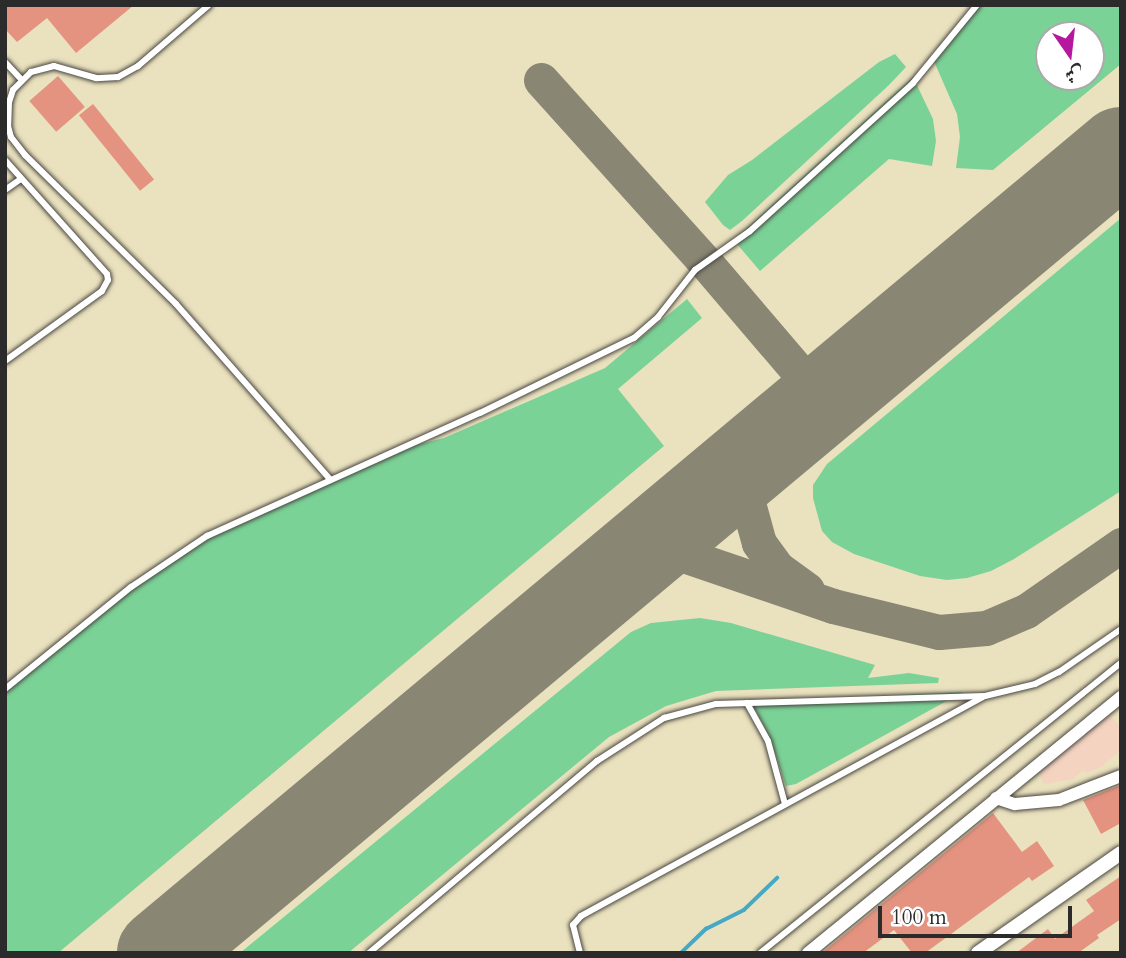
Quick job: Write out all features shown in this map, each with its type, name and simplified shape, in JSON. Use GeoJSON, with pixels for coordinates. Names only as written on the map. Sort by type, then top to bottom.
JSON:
{"type":"FeatureCollection","features":[{"type":"Feature","properties":{"kind":"street"},"geometry":{"type":"LineString","coordinates":[[808,953],[1121,697]]}},
{"type":"Feature","properties":{"kind":"street"},"geometry":{"type":"LineString","coordinates":[[996,798],[1015,804],[1059,800],[1121,776]]}},
{"type":"Feature","properties":{"kind":"street"},"geometry":{"type":"LineString","coordinates":[[978,953],[1121,853]]}},
{"type":"Feature","properties":{"kind":"lane"},"geometry":{"type":"LineString","coordinates":[[209,5],[138,66],[118,77],[96,78],[54,66],[31,72],[21,79],[9,102],[7,127],[25,155],[176,304],[330,479]]}},
{"type":"Feature","properties":{"kind":"lane"},"geometry":{"type":"LineString","coordinates":[[5,689],[131,587],[189,547],[330,479],[480,413],[634,338],[659,317],[688,276],[756,226],[907,88],[977,5]]}},
{"type":"Feature","properties":{"kind":"lane"},"geometry":{"type":"LineString","coordinates":[[5,62],[21,79]]}},
{"type":"Feature","properties":{"kind":"lane"},"geometry":{"type":"LineString","coordinates":[[5,160],[103,269],[108,281],[102,291],[5,361]]}},
{"type":"Feature","properties":{"kind":"lane"},"geometry":{"type":"LineString","coordinates":[[5,190],[21,179]]}},
{"type":"Feature","properties":{"kind":"lane"},"geometry":{"type":"LineString","coordinates":[[369,953],[597,761],[648,727],[699,707],[747,703],[985,696],[1035,684],[1059,672],[1121,629]]}},
{"type":"Feature","properties":{"kind":"lane"},"geometry":{"type":"LineString","coordinates":[[760,953],[1121,663]]}},
{"type":"Feature","properties":{"kind":"lane"},"geometry":{"type":"LineString","coordinates":[[580,953],[573,925],[581,916],[985,696]]}},
{"type":"Feature","properties":{"kind":"lane"},"geometry":{"type":"LineString","coordinates":[[747,703],[768,741],[785,804]]}},
{"type":"Feature","properties":{"kind":"shaded area"},"geometry":{"type":"Polygon","coordinates":[[[1108,714],[1121,727],[1121,750],[1101,767],[1086,773],[1083,770],[1073,779],[1044,784],[1038,771],[1108,714]]]}},
{"type":"Feature","properties":{"kind":"green space"},"geometry":{"type":"Polygon","coordinates":[[[977,5],[1121,5],[1121,64],[1105,77],[1105,21],[1035,21],[1035,91],[1088,91],[993,170],[956,168],[960,137],[957,114],[933,59],[939,46],[977,5]]]}},
{"type":"Feature","properties":{"kind":"green space"},"geometry":{"type":"Polygon","coordinates":[[[895,54],[906,67],[889,85],[742,221],[730,230],[723,225],[705,202],[728,175],[752,160],[879,62],[895,54]]]}},
{"type":"Feature","properties":{"kind":"green space"},"geometry":{"type":"Polygon","coordinates":[[[913,77],[933,119],[936,141],[932,166],[889,159],[760,271],[737,244],[736,238],[913,77]]]}},
{"type":"Feature","properties":{"kind":"green space"},"geometry":{"type":"Polygon","coordinates":[[[1121,218],[1121,491],[1014,559],[991,571],[967,578],[947,580],[920,576],[854,554],[832,542],[822,531],[813,498],[813,485],[827,464],[1121,218]]]}},
{"type":"Feature","properties":{"kind":"green space"},"geometry":{"type":"Polygon","coordinates":[[[687,299],[702,318],[618,389],[664,446],[58,953],[5,953],[5,687],[180,550],[407,447],[444,438],[605,368],[687,299]]]}},
{"type":"Feature","properties":{"kind":"green space"},"geometry":{"type":"Polygon","coordinates":[[[700,618],[731,623],[875,665],[868,678],[909,673],[939,678],[938,683],[716,691],[666,706],[609,737],[348,953],[240,953],[631,632],[651,623],[700,618]]]}},
{"type":"Feature","properties":{"kind":"green space"},"geometry":{"type":"Polygon","coordinates":[[[963,692],[796,784],[786,786],[769,735],[751,702],[963,692]]]}},
{"type":"Feature","properties":{"kind":"building"},"geometry":{"type":"Polygon","coordinates":[[[5,5],[134,5],[76,53],[47,18],[17,42],[5,29],[5,5]]]}},
{"type":"Feature","properties":{"kind":"building"},"geometry":{"type":"Polygon","coordinates":[[[58,76],[85,107],[56,132],[29,101],[58,76]]]}},
{"type":"Feature","properties":{"kind":"building"},"geometry":{"type":"Polygon","coordinates":[[[93,104],[154,179],[140,191],[79,115],[93,104]]]}},
{"type":"Feature","properties":{"kind":"building"},"geometry":{"type":"Polygon","coordinates":[[[1121,785],[1119,824],[1101,834],[1083,800],[1121,785]]]}},
{"type":"Feature","properties":{"kind":"building"},"geometry":{"type":"Polygon","coordinates":[[[993,813],[1022,852],[1037,841],[1054,866],[1032,881],[1029,877],[925,953],[912,953],[894,930],[863,953],[822,953],[993,813]]]}},
{"type":"Feature","properties":{"kind":"building"},"geometry":{"type":"Polygon","coordinates":[[[1121,876],[1121,919],[1097,935],[1099,938],[1078,953],[1016,953],[1048,929],[1055,939],[1094,911],[1086,900],[1121,876]]]}},
{"type":"Feature","properties":{"kind":"waterway"},"geometry":{"type":"LineString","coordinates":[[681,953],[706,929],[744,910],[777,878]]}},
{"type":"Feature","properties":{"kind":"taxiway"},"geometry":{"type":"LineString","coordinates":[[541,80],[705,262],[823,400]]}},
{"type":"Feature","properties":{"kind":"taxiway"},"geometry":{"type":"LineString","coordinates":[[749,462],[748,503],[759,543],[777,568],[807,590]]}},
{"type":"Feature","properties":{"kind":"taxiway"},"geometry":{"type":"LineString","coordinates":[[651,544],[833,606],[939,632],[986,628],[1026,611],[1121,545]]}},
{"type":"Feature","properties":{"kind":"runway"},"geometry":{"type":"LineString","coordinates":[[161,953],[1121,151]]}}]}
